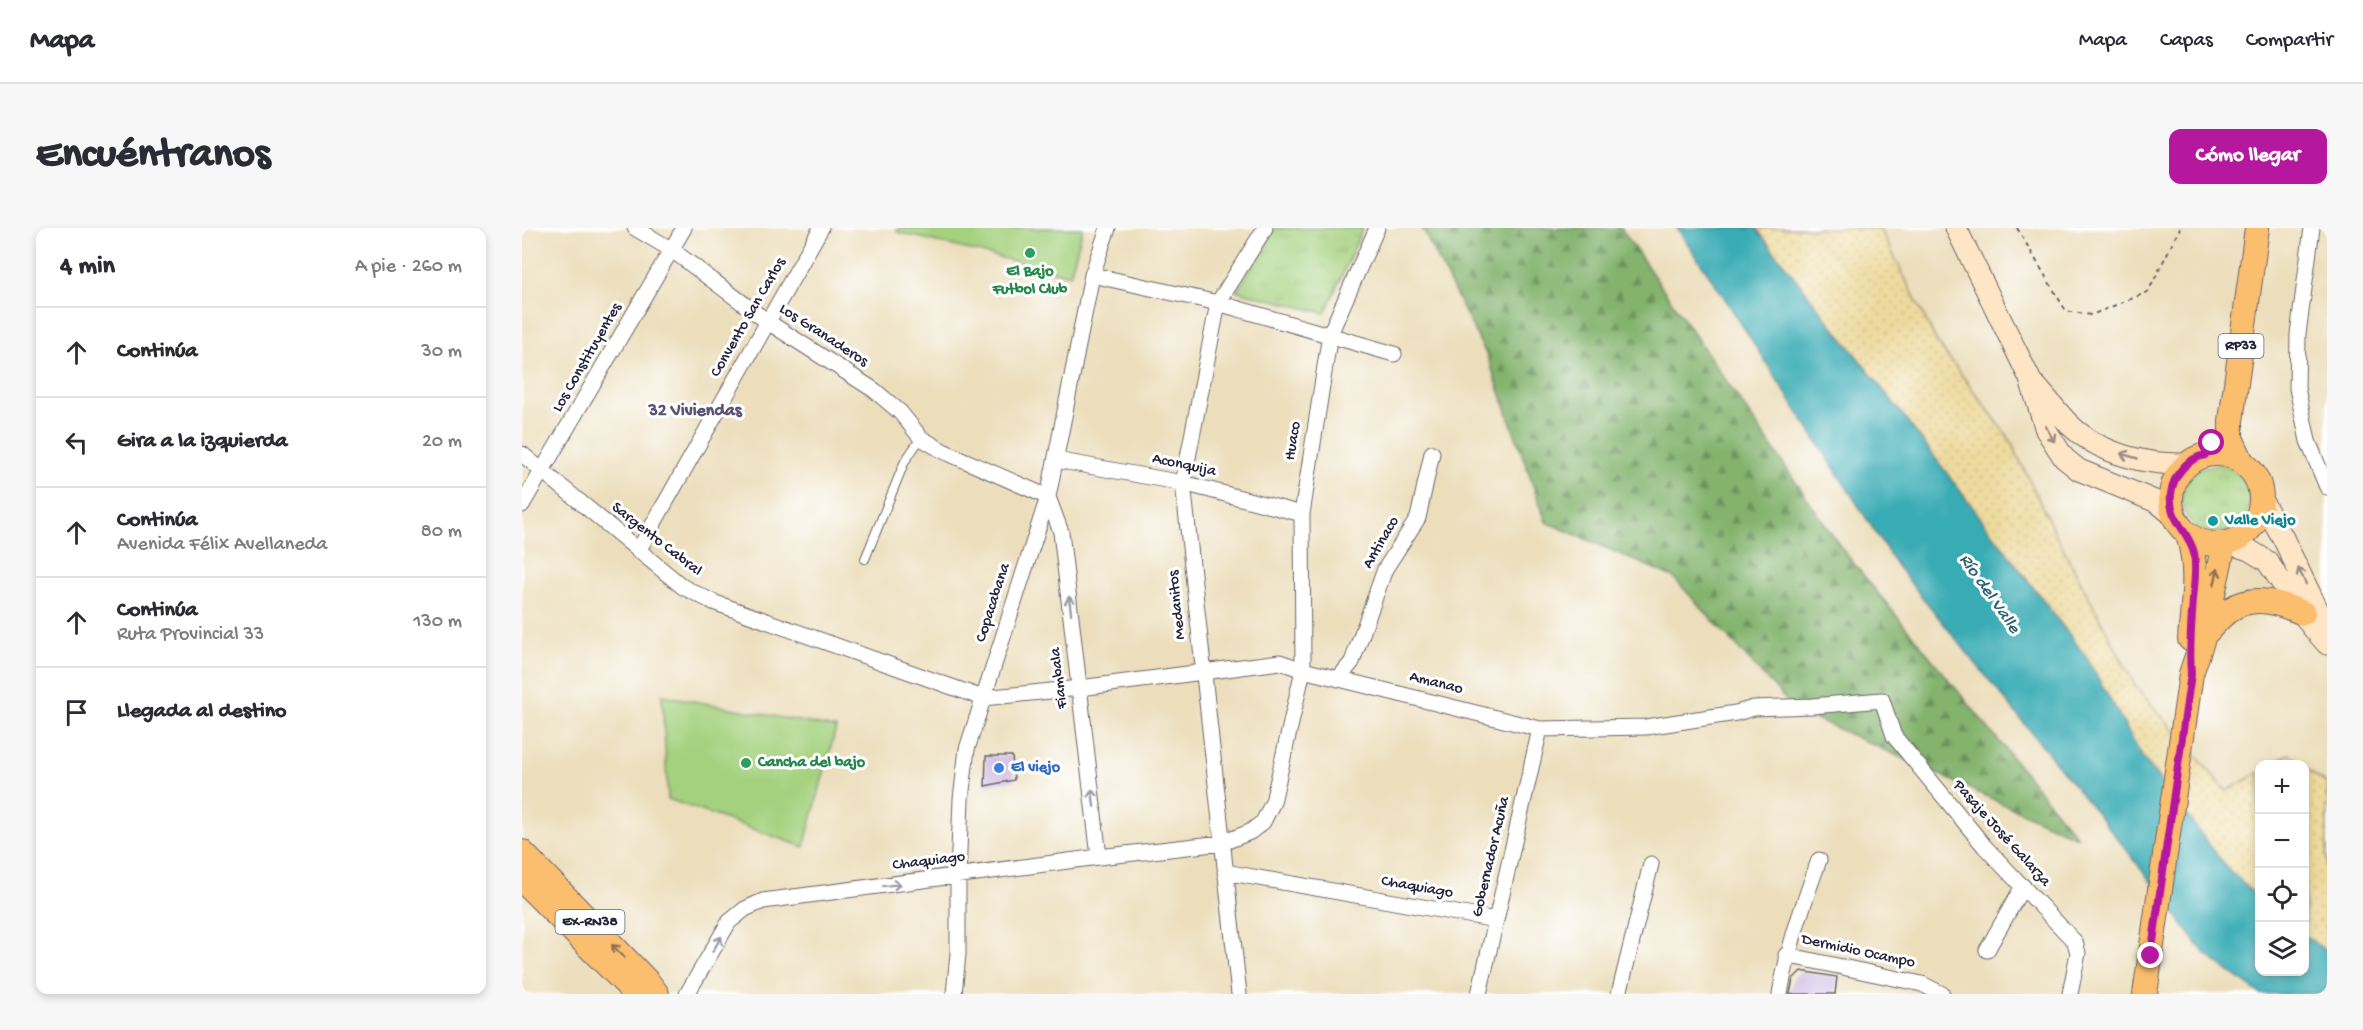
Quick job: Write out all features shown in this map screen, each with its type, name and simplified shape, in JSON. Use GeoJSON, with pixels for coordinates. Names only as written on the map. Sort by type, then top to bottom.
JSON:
{"type":"FeatureCollection","features":[{"type":"Feature","properties":{"kind":"main road"},"geometry":{"type":"LineString","coordinates":[[1956,228],[2030,379],[2046,430],[2064,458],[2079,470],[2136,491],[2157,502],[2181,526],[2205,543],[2226,543],[2249,550],[2267,561],[2312,627],[2327,644]]}},
{"type":"Feature","properties":{"kind":"main road","name":"RP33"},"geometry":{"type":"LineString","coordinates":[[2190,684],[2189,648],[2195,571],[2194,554],[2181,526],[2171,493],[2174,482],[2196,460],[2217,428],[2244,228]]}},
{"type":"Feature","properties":{"kind":"main road","name":"RP33"},"geometry":{"type":"LineString","coordinates":[[2257,228],[2230,421],[2231,438],[2242,462],[2255,476],[2260,487],[2261,499]]}},
{"type":"Feature","properties":{"kind":"main road"},"geometry":{"type":"LineString","coordinates":[[2030,379],[2071,425],[2092,442],[2109,450],[2148,462],[2167,465],[2222,454],[2242,462]]}},
{"type":"Feature","properties":{"kind":"main road"},"geometry":{"type":"LineString","coordinates":[[2226,543],[2243,535],[2255,523],[2260,511],[2261,499]]}},
{"type":"Feature","properties":{"kind":"main road"},"geometry":{"type":"LineString","coordinates":[[2261,499],[2283,537],[2327,629]]}},
{"type":"Feature","properties":{"kind":"main road","name":"RP33"},"geometry":{"type":"LineString","coordinates":[[2145,994],[2190,684],[2226,543]]}},
{"type":"Feature","properties":{"kind":"main road"},"geometry":{"type":"LineString","coordinates":[[2204,635],[2230,609],[2250,601],[2273,601],[2303,613]]}},
{"type":"Feature","properties":{"kind":"main road","name":"EX-RN38"},"geometry":{"type":"LineString","coordinates":[[522,852],[651,994]]}},
{"type":"Feature","properties":{"kind":"main road","name":"EX-RN38"},"geometry":{"type":"LineString","coordinates":[[522,880],[627,985],[651,994]]}},
{"type":"Feature","properties":{"kind":"street","name":"Los Granaderos"},"geometry":{"type":"LineString","coordinates":[[635,228],[672,250],[768,322],[874,390],[900,412],[921,438]]}},
{"type":"Feature","properties":{"kind":"street","name":"Los Constituyentes"},"geometry":{"type":"LineString","coordinates":[[522,505],[684,228]]}},
{"type":"Feature","properties":{"kind":"street","name":"Convento San Carlos"},"geometry":{"type":"LineString","coordinates":[[638,551],[821,228]]}},
{"type":"Feature","properties":{"kind":"street","name":"Copacabana"},"geometry":{"type":"LineString","coordinates":[[954,994],[958,954],[961,799],[967,749],[1048,497],[1092,275],[1108,228]]}},
{"type":"Feature","properties":{"kind":"street","name":"Medanitos"},"geometry":{"type":"LineString","coordinates":[[1239,994],[1183,483],[1218,303],[1265,228]]}},
{"type":"Feature","properties":{"kind":"street","name":"Huaco"},"geometry":{"type":"LineString","coordinates":[[1303,670],[1302,514],[1330,334],[1377,228]]}},
{"type":"Feature","properties":{"kind":"street"},"geometry":{"type":"LineString","coordinates":[[2312,228],[2298,334],[2297,388],[2308,441],[2327,487]]}},
{"type":"Feature","properties":{"kind":"street"},"geometry":{"type":"LineString","coordinates":[[1092,275],[1218,303],[1394,354]]}},
{"type":"Feature","properties":{"kind":"street"},"geometry":{"type":"LineString","coordinates":[[921,438],[943,451],[1048,497]]}},
{"type":"Feature","properties":{"kind":"street","name":"Antinaco"},"geometry":{"type":"LineString","coordinates":[[1338,679],[1352,662],[1385,569],[1418,518],[1432,453]]}},
{"type":"Feature","properties":{"kind":"street","name":"Sargento Cabral"},"geometry":{"type":"LineString","coordinates":[[522,454],[682,587],[713,602],[983,698]]}},
{"type":"Feature","properties":{"kind":"street","name":"Aconquija"},"geometry":{"type":"LineString","coordinates":[[1056,460],[1183,483],[1302,514]]}},
{"type":"Feature","properties":{"kind":"street","name":"Fiambala"},"geometry":{"type":"LineString","coordinates":[[1048,497],[1061,532],[1100,856]]}},
{"type":"Feature","properties":{"kind":"street","name":"Amanao"},"geometry":{"type":"LineString","coordinates":[[983,698],[1280,662],[1303,670],[1540,729],[1646,727],[1736,713],[1754,708],[1882,700]]}},
{"type":"Feature","properties":{"kind":"street"},"geometry":{"type":"LineString","coordinates":[[1222,843],[1250,832],[1263,822],[1273,802],[1303,670]]}},
{"type":"Feature","properties":{"kind":"street","name":"Pasaje José Galarza"},"geometry":{"type":"LineString","coordinates":[[1882,700],[1894,736],[1985,847],[2075,942],[2078,953],[2070,994]]}},
{"type":"Feature","properties":{"kind":"street","name":"Gobernador Acuña"},"geometry":{"type":"LineString","coordinates":[[1479,994],[1540,729]]}},
{"type":"Feature","properties":{"kind":"street","name":"Chaquiago"},"geometry":{"type":"LineString","coordinates":[[687,994],[729,922],[745,909],[763,901],[958,877],[1100,856],[1222,843]]}},
{"type":"Feature","properties":{"kind":"street"},"geometry":{"type":"LineString","coordinates":[[1780,994],[1786,955],[1819,860]]}},
{"type":"Feature","properties":{"kind":"street"},"geometry":{"type":"LineString","coordinates":[[1619,994],[1651,864]]}},
{"type":"Feature","properties":{"kind":"street","name":"Chaquiago"},"geometry":{"type":"LineString","coordinates":[[1225,872],[1496,920]]}},
{"type":"Feature","properties":{"kind":"street"},"geometry":{"type":"LineString","coordinates":[[1987,950],[2023,886]]}},
{"type":"Feature","properties":{"kind":"street","name":"Dermidio Ocampo"},"geometry":{"type":"LineString","coordinates":[[1786,955],[1922,984],[1942,994]]}},
{"type":"Feature","properties":{"kind":"lane"},"geometry":{"type":"LineString","coordinates":[[865,560],[905,461],[921,438]]}},
{"type":"Feature","properties":{"kind":"path"},"geometry":{"type":"LineString","coordinates":[[2017,228],[2066,311],[2091,315],[2148,292],[2180,228]]}},
{"type":"Feature","properties":{"kind":"green space","name":"El Bajo Futbol Club"},"geometry":{"type":"Polygon","coordinates":[[[898,228],[1083,228],[1070,275],[897,232],[898,228]]]}},
{"type":"Feature","properties":{"kind":"green space"},"geometry":{"type":"Polygon","coordinates":[[[1275,228],[1363,228],[1325,313],[1237,291],[1275,228]]]}},
{"type":"Feature","properties":{"kind":"green space"},"geometry":{"type":"Polygon","coordinates":[[[1422,228],[1621,228],[1842,549],[2078,838],[1794,709],[1673,577],[1546,522],[1488,358],[1422,228]]]}},
{"type":"Feature","properties":{"kind":"green space"},"geometry":{"type":"Polygon","coordinates":[[[2209,465],[2223,465],[2235,470],[2245,480],[2250,499],[2245,518],[2235,528],[2223,533],[2209,533],[2197,528],[2187,518],[2182,506],[2182,492],[2187,480],[2197,470],[2209,465]]]}},
{"type":"Feature","properties":{"kind":"green space","name":"Cancha del bajo"},"geometry":{"type":"Polygon","coordinates":[[[662,695],[836,728],[804,847],[668,799],[662,695]]]}},
{"type":"Feature","properties":{"kind":"sand"},"geometry":{"type":"Polygon","coordinates":[[[1756,228],[1880,228],[1937,342],[2009,438],[2050,523],[2136,687],[2227,791],[2255,774],[2255,895],[2227,868],[2143,758],[2086,657],[1895,405],[1756,228]]]}},
{"type":"Feature","properties":{"kind":"sand"},"geometry":{"type":"Polygon","coordinates":[[[2289,754],[2297,760],[2279,760],[2289,754]]]}},
{"type":"Feature","properties":{"kind":"sand"},"geometry":{"type":"Polygon","coordinates":[[[2309,771],[2327,784],[2327,952],[2309,939],[2309,771]]]}},
{"type":"Feature","properties":{"kind":"water","name":"Río del Valle"},"geometry":{"type":"Polygon","coordinates":[[[1677,228],[1756,228],[1895,405],[2086,657],[2143,758],[2227,868],[2255,895],[2255,976],[2309,976],[2309,939],[2327,952],[2327,994],[2260,994],[2204,953],[2129,853],[1897,566],[1677,228]]]}},
{"type":"Feature","properties":{"kind":"building","name":"El viejo"},"geometry":{"type":"Polygon","coordinates":[[[986,756],[1012,756],[1014,780],[985,786],[986,756]]]}},
{"type":"Feature","properties":{"kind":"building"},"geometry":{"type":"Polygon","coordinates":[[[1801,971],[1837,977],[1835,994],[1790,994],[1793,979],[1801,971]]]}},
{"type":"Feature","properties":{"kind":"place","name":"El Bajo Futbol Club"},"geometry":{"type":"Point","coordinates":[1030,253]}},
{"type":"Feature","properties":{"kind":"place","name":"Valle Viejo"},"geometry":{"type":"Point","coordinates":[2213,521]}},
{"type":"Feature","properties":{"kind":"place","name":"Cancha del bajo"},"geometry":{"type":"Point","coordinates":[746,763]}},
{"type":"Feature","properties":{"kind":"place","name":"El viejo"},"geometry":{"type":"Point","coordinates":[999,768]}},
{"type":"Feature","properties":{"kind":"district","name":"32 Viviendas"},"geometry":{"type":"Point","coordinates":[695,411]}},
{"type":"Feature","properties":{"kind":"route"},"geometry":{"type":"LineString","coordinates":[[2151,956],[2191,674],[2189,648],[2195,571],[2194,554],[2188,535],[2174,516],[2171,493],[2179,472],[2195,458],[2205,455],[2212,443]]}}]}
